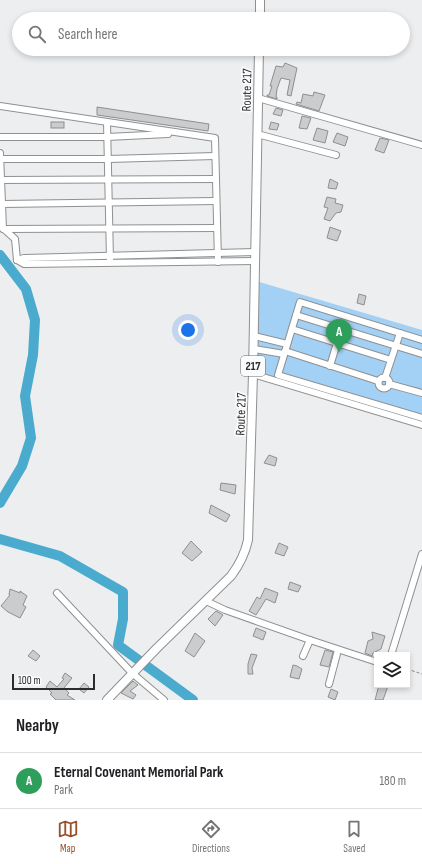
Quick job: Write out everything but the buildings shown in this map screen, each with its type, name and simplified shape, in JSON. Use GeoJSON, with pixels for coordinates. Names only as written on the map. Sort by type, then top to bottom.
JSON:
{"type":"FeatureCollection","features":[{"type":"Feature","properties":{"kind":"main road"},"geometry":{"type":"LineString","coordinates":[[260,0],[260,12]]}},
{"type":"Feature","properties":{"kind":"main road","name":"Route 217"},"geometry":{"type":"LineString","coordinates":[[108,700],[134,671],[231,576],[240,564],[245,553],[248,540],[254,349],[259,56]]}},
{"type":"Feature","properties":{"kind":"street"},"geometry":{"type":"LineString","coordinates":[[258,98],[422,145]]}},
{"type":"Feature","properties":{"kind":"street"},"geometry":{"type":"LineString","coordinates":[[0,106],[215,138],[218,262]]}},
{"type":"Feature","properties":{"kind":"street"},"geometry":{"type":"LineString","coordinates":[[107,122],[110,264]]}},
{"type":"Feature","properties":{"kind":"street"},"geometry":{"type":"LineString","coordinates":[[0,137],[108,137],[183,133]]}},
{"type":"Feature","properties":{"kind":"street"},"geometry":{"type":"LineString","coordinates":[[257,134],[336,155]]}},
{"type":"Feature","properties":{"kind":"street"},"geometry":{"type":"LineString","coordinates":[[0,153],[4,229],[15,239],[18,260],[24,264],[255,262]]}},
{"type":"Feature","properties":{"kind":"street"},"geometry":{"type":"LineString","coordinates":[[0,159],[108,159],[215,156]]}},
{"type":"Feature","properties":{"kind":"street"},"geometry":{"type":"LineString","coordinates":[[1,180],[216,178]]}},
{"type":"Feature","properties":{"kind":"street"},"geometry":{"type":"LineString","coordinates":[[2,204],[216,201]]}},
{"type":"Feature","properties":{"kind":"street"},"geometry":{"type":"LineString","coordinates":[[4,229],[217,228]]}},
{"type":"Feature","properties":{"kind":"street"},"geometry":{"type":"LineString","coordinates":[[18,260],[24,258],[110,257],[255,252]]}},
{"type":"Feature","properties":{"kind":"street"},"geometry":{"type":"LineString","coordinates":[[422,340],[300,302],[278,375],[422,418]]}},
{"type":"Feature","properties":{"kind":"street"},"geometry":{"type":"LineString","coordinates":[[296,315],[422,354]]}},
{"type":"Feature","properties":{"kind":"street"},"geometry":{"type":"LineString","coordinates":[[292,329],[391,360]]}},
{"type":"Feature","properties":{"kind":"street"},"geometry":{"type":"LineString","coordinates":[[385,378],[400,333]]}},
{"type":"Feature","properties":{"kind":"street"},"geometry":{"type":"LineString","coordinates":[[254,336],[287,344]]}},
{"type":"Feature","properties":{"kind":"street"},"geometry":{"type":"LineString","coordinates":[[330,366],[337,343]]}},
{"type":"Feature","properties":{"kind":"street"},"geometry":{"type":"LineString","coordinates":[[254,349],[285,353],[378,381],[381,378],[385,378]]}},
{"type":"Feature","properties":{"kind":"street"},"geometry":{"type":"LineString","coordinates":[[253,374],[422,425]]}},
{"type":"Feature","properties":{"kind":"street"},"geometry":{"type":"LineString","coordinates":[[385,378],[389,381],[389,384],[422,393]]}},
{"type":"Feature","properties":{"kind":"street"},"geometry":{"type":"LineString","coordinates":[[378,381],[379,386],[383,388],[386,388],[389,384]]}},
{"type":"Feature","properties":{"kind":"street"},"geometry":{"type":"LineString","coordinates":[[392,652],[422,554]]}},
{"type":"Feature","properties":{"kind":"street"},"geometry":{"type":"LineString","coordinates":[[57,593],[164,700]]}},
{"type":"Feature","properties":{"kind":"street"},"geometry":{"type":"LineString","coordinates":[[206,601],[225,610],[374,661]]}},
{"type":"Feature","properties":{"kind":"street"},"geometry":{"type":"LineString","coordinates":[[303,656],[310,640]]}},
{"type":"Feature","properties":{"kind":"street"},"geometry":{"type":"LineString","coordinates":[[329,684],[338,650]]}},
{"type":"Feature","properties":{"kind":"path"},"geometry":{"type":"LineString","coordinates":[[410,670],[422,674]]}},
{"type":"Feature","properties":{"kind":"shaded area"},"geometry":{"type":"Polygon","coordinates":[[[256,281],[422,330],[422,421],[255,373],[256,281]]]}},
{"type":"Feature","properties":{"kind":"waterway"},"geometry":{"type":"LineString","coordinates":[[0,255],[26,289],[35,320],[33,355],[25,396],[31,438],[22,466],[0,503]]}},
{"type":"Feature","properties":{"kind":"waterway"},"geometry":{"type":"LineString","coordinates":[[0,539],[60,556],[123,592],[123,619],[118,645],[193,700]]}},
{"type":"Feature","properties":{"kind":"place","name":"Eternal Covenant Memorial Park"},"geometry":{"type":"Point","coordinates":[339,352]}}]}
